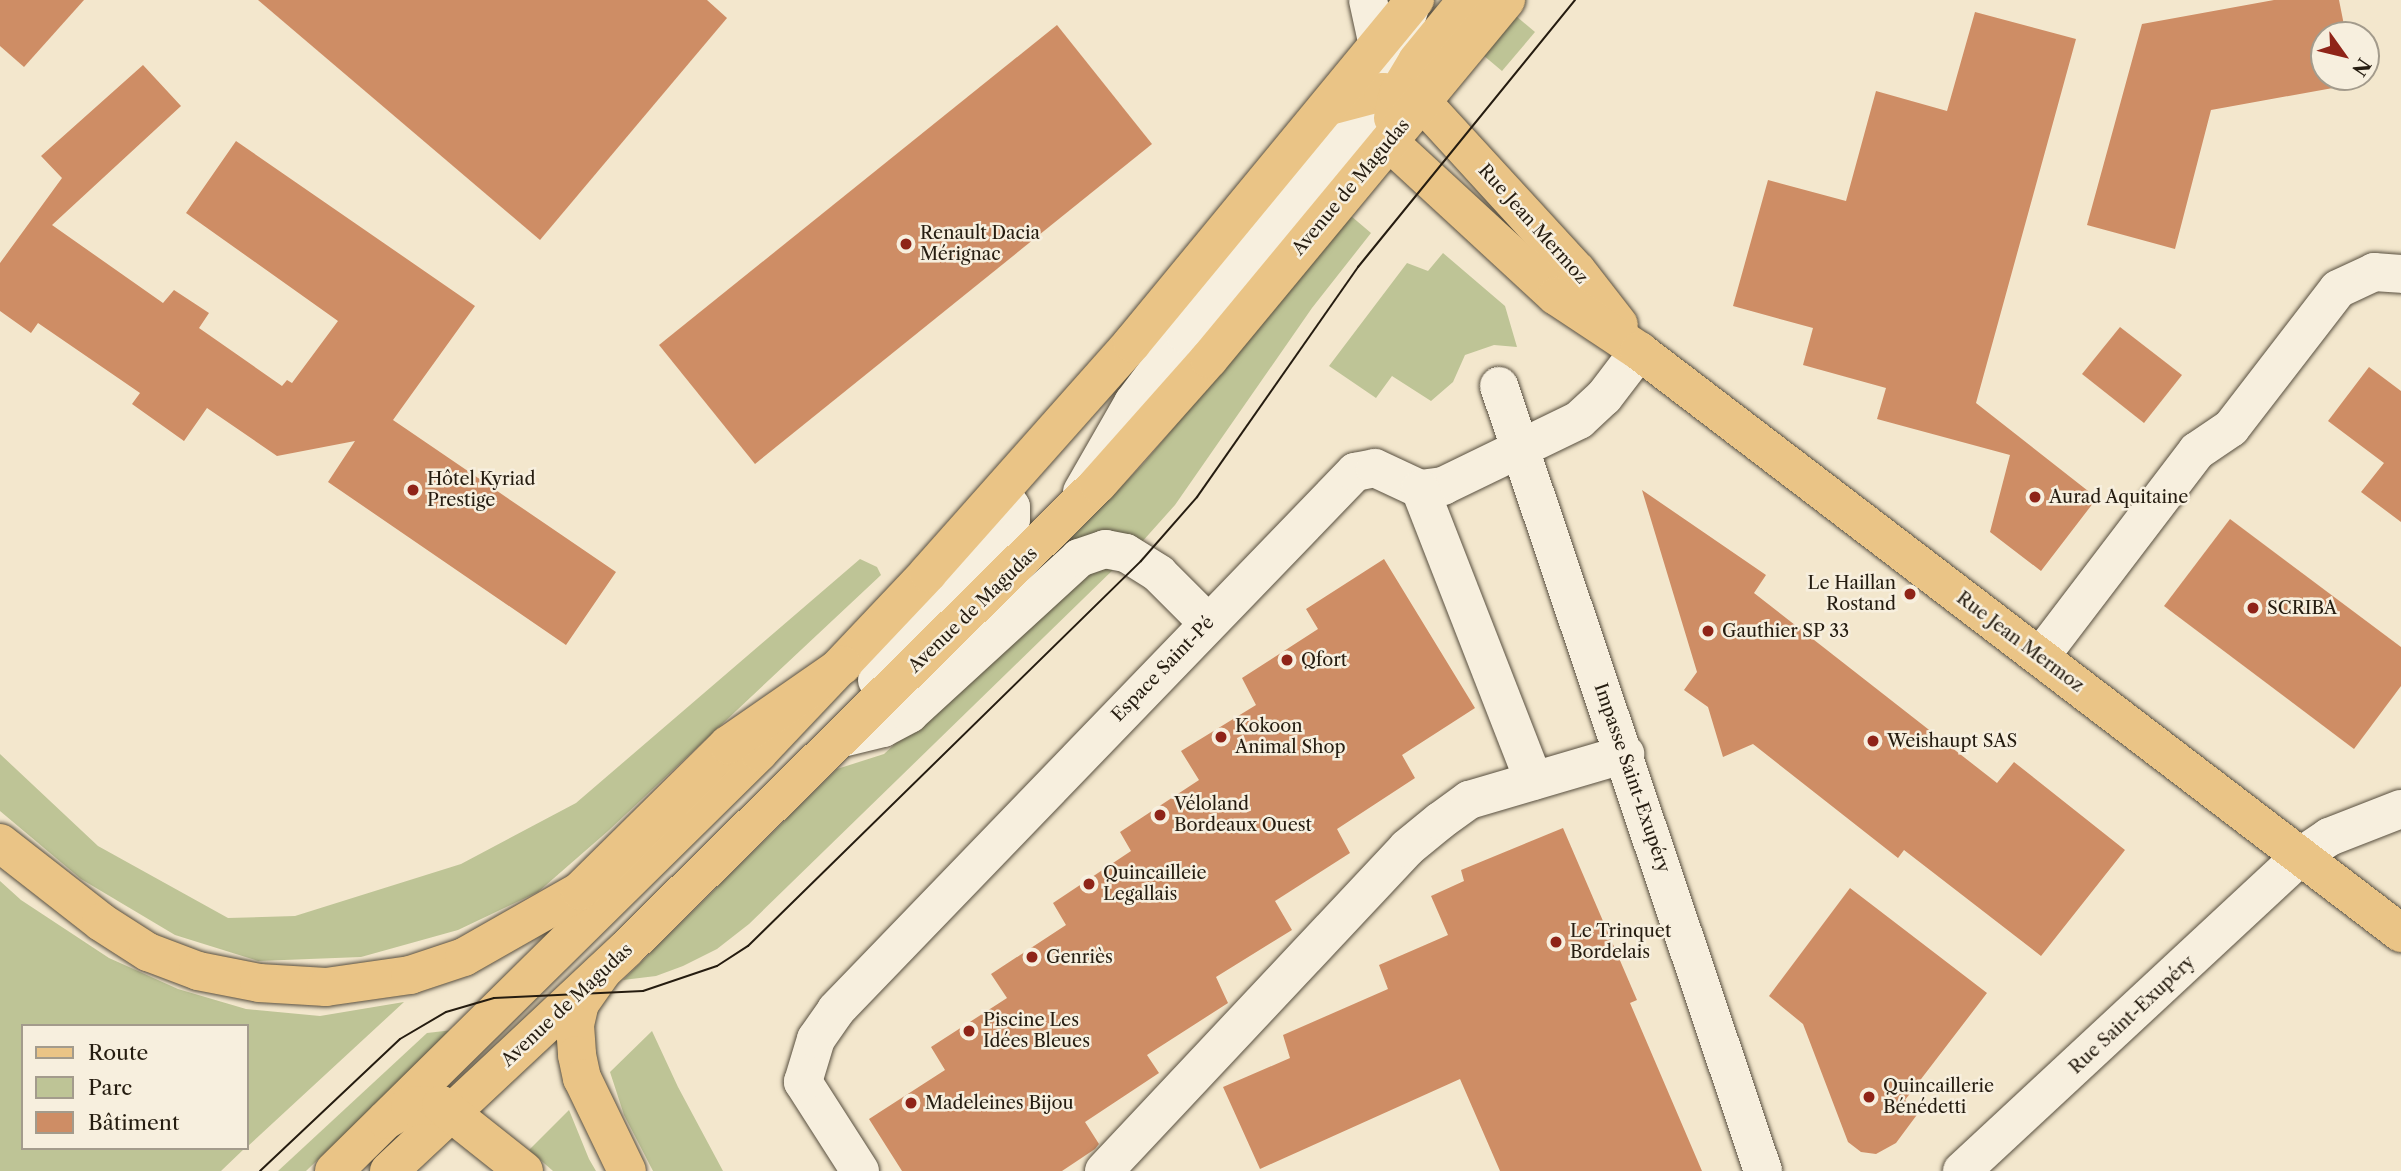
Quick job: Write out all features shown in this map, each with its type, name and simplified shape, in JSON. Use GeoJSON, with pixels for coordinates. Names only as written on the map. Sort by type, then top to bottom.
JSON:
{"type":"FeatureCollection","features":[{"type":"Feature","properties":{"kind":"main road"},"geometry":{"type":"LineString","coordinates":[[1398,76],[1467,0]]}},
{"type":"Feature","properties":{"kind":"main road","name":"Avenue de Magudas"},"geometry":{"type":"LineString","coordinates":[[334,1171],[843,665],[1001,493],[1329,106],[1463,51],[1506,0]]}},
{"type":"Feature","properties":{"kind":"main road","name":"Avenue de Magudas"},"geometry":{"type":"LineString","coordinates":[[389,1171],[603,972],[1071,512],[1182,391],[1389,142],[1398,76]]}},
{"type":"Feature","properties":{"kind":"main road","name":"Rue Jean Mermoz"},"geometry":{"type":"LineString","coordinates":[[1398,76],[1577,271],[1639,351]]}},
{"type":"Feature","properties":{"kind":"main road","name":"Rue Jean Mermoz"},"geometry":{"type":"LineString","coordinates":[[1389,142],[1556,296],[1639,351],[2401,933]]}},
{"type":"Feature","properties":{"kind":"main road"},"geometry":{"type":"LineString","coordinates":[[0,843],[101,922],[148,952],[198,971],[259,983],[326,987],[410,975],[464,957],[580,891],[728,746],[843,665]]}},
{"type":"Feature","properties":{"kind":"main road"},"geometry":{"type":"LineString","coordinates":[[603,972],[580,1003],[575,1025],[577,1055],[582,1078],[627,1171]]}},
{"type":"Feature","properties":{"kind":"main road"},"geometry":{"type":"LineString","coordinates":[[386,1120],[410,1106],[426,1103],[453,1111],[524,1171]]}},
{"type":"Feature","properties":{"kind":"street"},"geometry":{"type":"LineString","coordinates":[[1368,0],[1398,76]]}},
{"type":"Feature","properties":{"kind":"street"},"geometry":{"type":"LineString","coordinates":[[1071,512],[1106,446],[1170,354],[1398,76],[1411,2]]}},
{"type":"Feature","properties":{"kind":"street"},"geometry":{"type":"LineString","coordinates":[[2040,657],[2197,451],[2231,428],[2338,289],[2374,272],[2401,274]]}},
{"type":"Feature","properties":{"kind":"street"},"geometry":{"type":"LineString","coordinates":[[1534,780],[1420,489],[1443,486],[1578,420],[1604,397],[1639,351]]}},
{"type":"Feature","properties":{"kind":"street","name":"Impasse Saint-Exupéry"},"geometry":{"type":"LineString","coordinates":[[1499,386],[1625,754],[1763,1171]]}},
{"type":"Feature","properties":{"kind":"street","name":"Espace Saint-Pé"},"geometry":{"type":"LineString","coordinates":[[860,1171],[803,1082],[816,1039],[836,1010],[1355,472],[1376,468],[1420,489]]}},
{"type":"Feature","properties":{"kind":"street"},"geometry":{"type":"LineString","coordinates":[[842,738],[873,685],[1000,543],[1011,519],[1011,507],[1001,493]]}},
{"type":"Feature","properties":{"kind":"street"},"geometry":{"type":"LineString","coordinates":[[842,738],[883,728],[909,714],[1079,558],[1105,549],[1126,553],[1159,574],[1208,623]]}},
{"type":"Feature","properties":{"kind":"street"},"geometry":{"type":"LineString","coordinates":[[1104,1171],[1407,848],[1469,800],[1625,754]]}},
{"type":"Feature","properties":{"kind":"street","name":"Rue Saint-Exupéry"},"geometry":{"type":"LineString","coordinates":[[1962,1171],[2301,856],[2329,837],[2401,809]]}},
{"type":"Feature","properties":{"kind":"green space"},"geometry":{"type":"Polygon","coordinates":[[[1516,16],[1535,32],[1502,71],[1483,55],[1516,16]]]}},
{"type":"Feature","properties":{"kind":"green space"},"geometry":{"type":"Polygon","coordinates":[[[1351,216],[1371,233],[1312,308],[1175,505],[1141,543],[1002,609],[1144,463],[1351,216]]]}},
{"type":"Feature","properties":{"kind":"green space"},"geometry":{"type":"Polygon","coordinates":[[[1443,253],[1505,306],[1517,347],[1494,345],[1465,355],[1453,382],[1431,401],[1392,376],[1376,398],[1329,366],[1407,263],[1428,271],[1443,253]]]}},
{"type":"Feature","properties":{"kind":"green space"},"geometry":{"type":"Polygon","coordinates":[[[860,559],[877,567],[881,575],[608,831],[538,892],[458,930],[361,957],[258,961],[175,935],[81,879],[0,811],[0,754],[98,846],[228,918],[295,916],[461,864],[576,803],[860,559]]]}},
{"type":"Feature","properties":{"kind":"green space"},"geometry":{"type":"Polygon","coordinates":[[[1120,563],[749,924],[717,949],[683,966],[656,976],[623,980],[837,769],[884,754],[1075,577],[1120,563]]]}},
{"type":"Feature","properties":{"kind":"green space"},"geometry":{"type":"Polygon","coordinates":[[[0,881],[21,900],[109,958],[178,989],[246,1009],[320,1016],[404,1002],[248,1146],[248,1024],[21,1024],[21,1150],[243,1150],[221,1171],[0,1171],[0,881]]]}},
{"type":"Feature","properties":{"kind":"green space"},"geometry":{"type":"Polygon","coordinates":[[[453,1030],[306,1171],[278,1171],[427,1033],[453,1030]]]}},
{"type":"Feature","properties":{"kind":"green space"},"geometry":{"type":"Polygon","coordinates":[[[652,1031],[678,1087],[723,1171],[653,1171],[624,1115],[610,1072],[652,1031]]]}},
{"type":"Feature","properties":{"kind":"green space"},"geometry":{"type":"Polygon","coordinates":[[[569,1110],[596,1171],[553,1171],[529,1150],[569,1110]]]}},
{"type":"Feature","properties":{"kind":"building"},"geometry":{"type":"Polygon","coordinates":[[[0,0],[84,0],[24,67],[0,46],[0,0]]]}},
{"type":"Feature","properties":{"kind":"building"},"geometry":{"type":"Polygon","coordinates":[[[258,0],[707,0],[727,18],[540,240],[258,0]]]}},
{"type":"Feature","properties":{"kind":"building"},"geometry":{"type":"Polygon","coordinates":[[[2274,0],[2339,0],[2343,21],[2310,21],[2310,91],[2316,91],[2211,110],[2175,249],[2087,225],[2142,24],[2274,0]]]}},
{"type":"Feature","properties":{"kind":"building"},"geometry":{"type":"Polygon","coordinates":[[[1975,12],[2076,39],[1976,403],[2097,498],[2041,571],[1990,532],[2010,455],[1877,419],[1886,388],[1803,365],[1813,328],[1733,306],[1768,180],[1846,201],[1876,91],[1947,111],[1975,12]]]}},
{"type":"Feature","properties":{"kind":"building","name":"Renault Dacia Mérignac"},"geometry":{"type":"Polygon","coordinates":[[[1057,25],[1152,144],[755,464],[659,345],[1057,25]]]}},
{"type":"Feature","properties":{"kind":"building"},"geometry":{"type":"Polygon","coordinates":[[[143,65],[181,106],[52,225],[163,303],[174,290],[209,313],[199,328],[282,386],[287,380],[292,383],[338,321],[186,213],[236,141],[475,306],[393,420],[616,572],[566,645],[328,482],[355,441],[277,456],[207,408],[184,441],[132,404],[140,393],[38,323],[31,333],[0,311],[0,263],[62,178],[41,156],[143,65]]]}},
{"type":"Feature","properties":{"kind":"building"},"geometry":{"type":"Polygon","coordinates":[[[2120,327],[2182,375],[2144,423],[2082,374],[2120,327]]]}},
{"type":"Feature","properties":{"kind":"building"},"geometry":{"type":"Polygon","coordinates":[[[2369,367],[2401,391],[2401,522],[2361,492],[2384,463],[2328,421],[2369,367]]]}},
{"type":"Feature","properties":{"kind":"building"},"geometry":{"type":"Polygon","coordinates":[[[1642,490],[1766,575],[1754,593],[1997,783],[2014,762],[2125,850],[2041,956],[1904,850],[1898,858],[1753,744],[1723,757],[1708,707],[1684,690],[1697,672],[1642,490]]]}},
{"type":"Feature","properties":{"kind":"building"},"geometry":{"type":"Polygon","coordinates":[[[2230,519],[2401,647],[2401,686],[2354,749],[2164,606],[2230,519]]]}},
{"type":"Feature","properties":{"kind":"building"},"geometry":{"type":"Polygon","coordinates":[[[1384,559],[1475,708],[1402,755],[1415,778],[1337,829],[1350,853],[1275,901],[1292,930],[1216,977],[1228,1003],[1147,1055],[1159,1073],[1085,1122],[1099,1144],[1095,1149],[1062,1171],[902,1171],[869,1119],[945,1070],[931,1047],[1007,998],[991,974],[1066,925],[1053,903],[1131,851],[1120,832],[1199,780],[1181,751],[1256,705],[1242,678],[1318,629],[1306,609],[1384,559]]]}},
{"type":"Feature","properties":{"kind":"building"},"geometry":{"type":"Polygon","coordinates":[[[1563,828],[1637,1000],[1630,1003],[1702,1171],[1500,1171],[1460,1079],[1260,1169],[1223,1087],[1290,1058],[1283,1035],[1388,989],[1379,965],[1448,935],[1431,896],[1464,881],[1461,870],[1563,828]]]}},
{"type":"Feature","properties":{"kind":"building"},"geometry":{"type":"Polygon","coordinates":[[[1850,888],[1987,993],[1905,1100],[1919,1112],[1896,1143],[1876,1154],[1861,1152],[1848,1142],[1803,1024],[1769,996],[1850,888]]]}},
{"type":"Feature","properties":{"kind":"tram line"},"geometry":{"type":"LineString","coordinates":[[260,1171],[400,1039],[446,1012],[494,998],[643,991],[717,966],[748,946],[1141,561],[1197,497],[1358,267],[1575,0]]}},
{"type":"Feature","properties":{"kind":"place","name":"Renault Dacia Mérignac"},"geometry":{"type":"Point","coordinates":[906,244]}},
{"type":"Feature","properties":{"kind":"place","name":"Hôtel Kyriad Prestige"},"geometry":{"type":"Point","coordinates":[413,490]}},
{"type":"Feature","properties":{"kind":"place","name":"Aurad Aquitaine"},"geometry":{"type":"Point","coordinates":[2035,497]}},
{"type":"Feature","properties":{"kind":"place","name":"Le Haillan Rostand"},"geometry":{"type":"Point","coordinates":[1910,594]}},
{"type":"Feature","properties":{"kind":"place","name":"SCRIBA"},"geometry":{"type":"Point","coordinates":[2253,608]}},
{"type":"Feature","properties":{"kind":"place","name":"Gauthier SP 33"},"geometry":{"type":"Point","coordinates":[1708,631]}},
{"type":"Feature","properties":{"kind":"place","name":"Qfort"},"geometry":{"type":"Point","coordinates":[1287,660]}},
{"type":"Feature","properties":{"kind":"place","name":"Kokoon Animal Shop"},"geometry":{"type":"Point","coordinates":[1221,737]}},
{"type":"Feature","properties":{"kind":"place","name":"Weishaupt SAS"},"geometry":{"type":"Point","coordinates":[1873,741]}},
{"type":"Feature","properties":{"kind":"place","name":"Véloland Bordeaux Ouest"},"geometry":{"type":"Point","coordinates":[1160,815]}},
{"type":"Feature","properties":{"kind":"place","name":"Quincailleie Legallais"},"geometry":{"type":"Point","coordinates":[1089,884]}},
{"type":"Feature","properties":{"kind":"place","name":"Le Trinquet Bordelais"},"geometry":{"type":"Point","coordinates":[1556,942]}},
{"type":"Feature","properties":{"kind":"place","name":"Genriès"},"geometry":{"type":"Point","coordinates":[1032,957]}},
{"type":"Feature","properties":{"kind":"place","name":"Piscine Les Idées Bleues"},"geometry":{"type":"Point","coordinates":[969,1031]}},
{"type":"Feature","properties":{"kind":"place","name":"Quincaillerie Bénédetti"},"geometry":{"type":"Point","coordinates":[1869,1097]}},
{"type":"Feature","properties":{"kind":"place","name":"Madeleines Bijou"},"geometry":{"type":"Point","coordinates":[911,1103]}}]}
